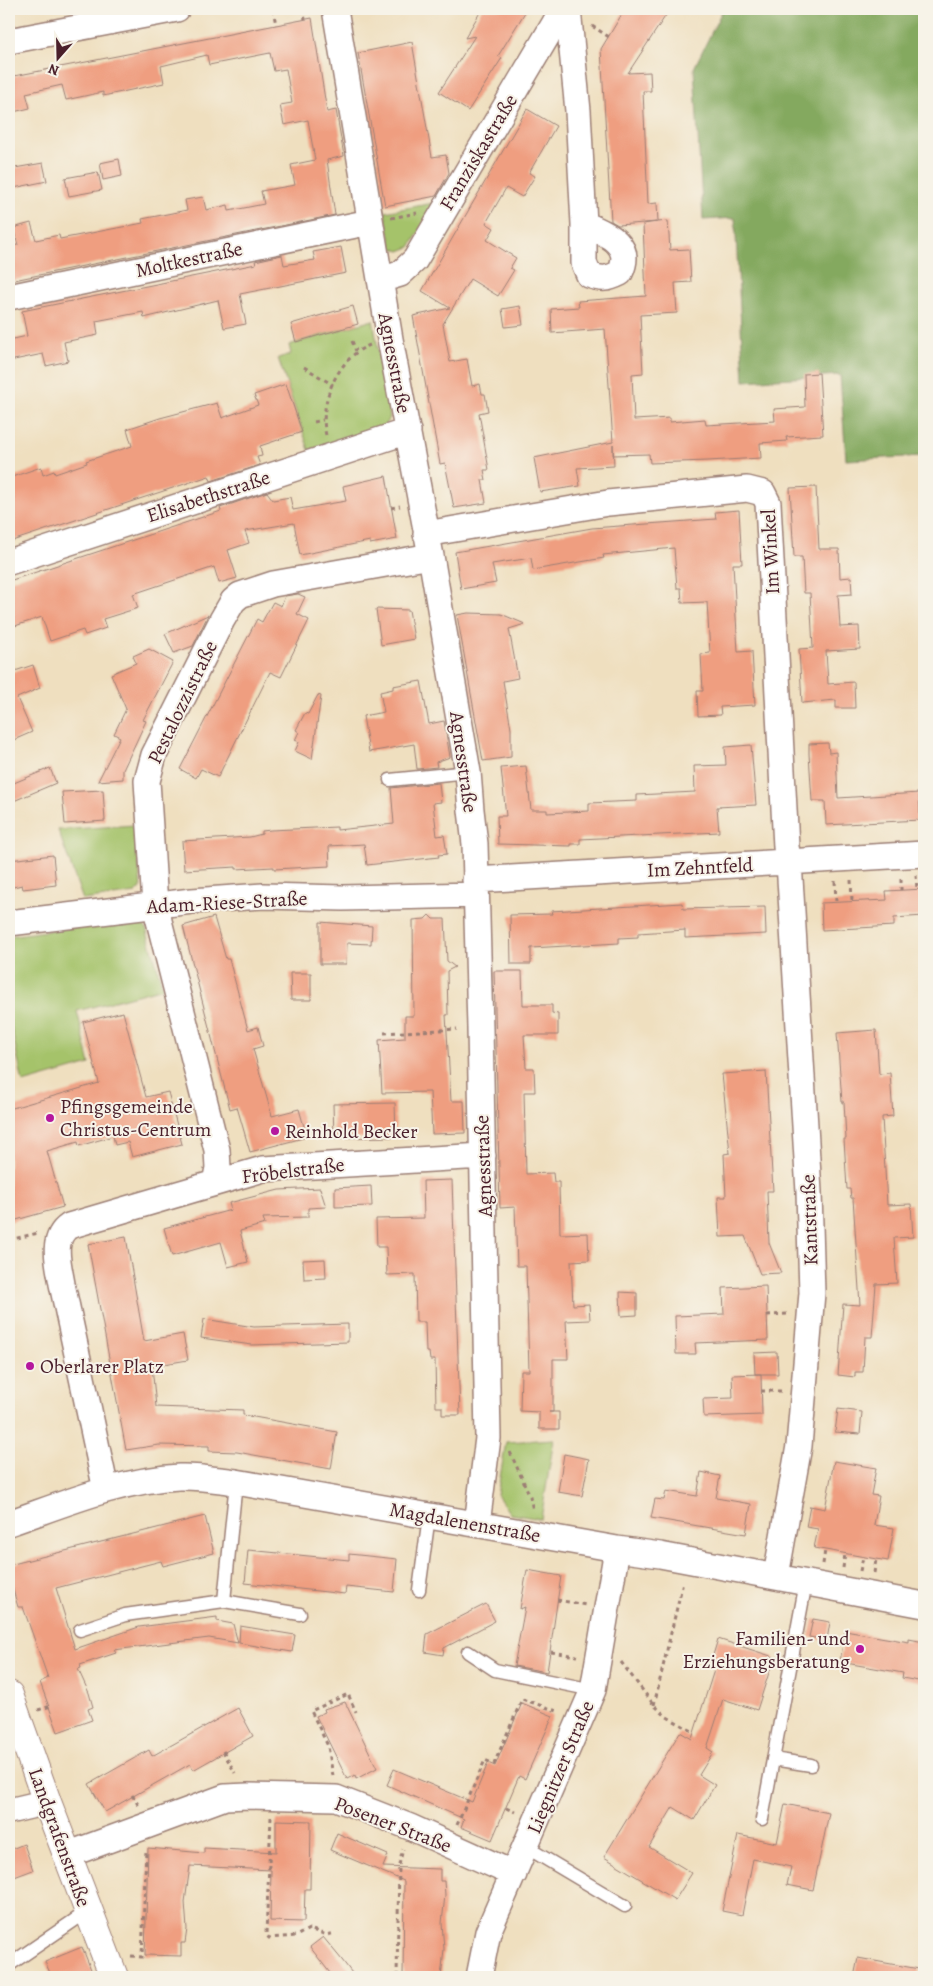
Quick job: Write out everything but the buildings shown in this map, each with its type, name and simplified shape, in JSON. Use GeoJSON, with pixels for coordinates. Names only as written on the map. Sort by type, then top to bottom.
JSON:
{"type":"FeatureCollection","features":[{"type":"Feature","properties":{"kind":"street"},"geometry":{"type":"LineString","coordinates":[[9,41],[176,9]]}},
{"type":"Feature","properties":{"kind":"street","name":"Agnesstraße"},"geometry":{"type":"LineString","coordinates":[[334,9],[390,339],[468,772],[475,844],[488,1438],[477,1524]]}},
{"type":"Feature","properties":{"kind":"street","name":"Franziskastraße"},"geometry":{"type":"LineString","coordinates":[[380,280],[400,274],[415,260],[444,207],[563,9]]}},
{"type":"Feature","properties":{"kind":"street"},"geometry":{"type":"LineString","coordinates":[[568,9],[578,111],[584,224]]}},
{"type":"Feature","properties":{"kind":"street","name":"Moltkestraße"},"geometry":{"type":"LineString","coordinates":[[9,297],[370,222]]}},
{"type":"Feature","properties":{"kind":"street","name":"Elisabethstraße"},"geometry":{"type":"LineString","coordinates":[[9,562],[408,431]]}},
{"type":"Feature","properties":{"kind":"street","name":"Im Winkel"},"geometry":{"type":"LineString","coordinates":[[428,545],[608,503],[747,489],[763,492],[768,503],[786,847],[789,862]]}},
{"type":"Feature","properties":{"kind":"street","name":"Pestalozzistraße"},"geometry":{"type":"LineString","coordinates":[[215,1183],[218,1168],[218,1150],[155,904],[149,830],[147,781],[149,768],[198,666],[233,601],[240,595],[261,587],[428,545]]}},
{"type":"Feature","properties":{"kind":"street","name":"Im Zehntfeld"},"geometry":{"type":"LineString","coordinates":[[476,888],[789,862],[924,854]]}},
{"type":"Feature","properties":{"kind":"street","name":"Kantstraße"},"geometry":{"type":"LineString","coordinates":[[776,1576],[799,1446],[812,1293],[809,1192],[789,862]]}},
{"type":"Feature","properties":{"kind":"street","name":"Adam-Riese-Straße"},"geometry":{"type":"LineString","coordinates":[[9,923],[155,904],[263,896],[343,898],[476,888]]}},
{"type":"Feature","properties":{"kind":"street","name":"Fröbelstraße"},"geometry":{"type":"LineString","coordinates":[[106,1490],[62,1284],[57,1251],[58,1240],[63,1230],[69,1226],[263,1169],[483,1156]]}},
{"type":"Feature","properties":{"kind":"street","name":"Magdalenenstraße"},"geometry":{"type":"LineString","coordinates":[[9,1523],[106,1490],[180,1477],[236,1482],[688,1560],[924,1604]]}},
{"type":"Feature","properties":{"kind":"street","name":"Liegnitzer Straße"},"geometry":{"type":"LineString","coordinates":[[479,1977],[488,1932],[593,1690],[617,1549]]}},
{"type":"Feature","properties":{"kind":"street","name":"Landgrafenstraße"},"geometry":{"type":"LineString","coordinates":[[9,1695],[46,1802],[110,1966]]}},
{"type":"Feature","properties":{"kind":"street","name":"Posener Straße"},"geometry":{"type":"LineString","coordinates":[[66,1854],[225,1797],[336,1798],[410,1827],[514,1874]]}},
{"type":"Feature","properties":{"kind":"street"},"geometry":{"type":"LineString","coordinates":[[9,1811],[46,1802]]}},
{"type":"Feature","properties":{"kind":"lane"},"geometry":{"type":"LineString","coordinates":[[390,780],[468,772]]}},
{"type":"Feature","properties":{"kind":"lane"},"geometry":{"type":"LineString","coordinates":[[224,1601],[236,1482]]}},
{"type":"Feature","properties":{"kind":"lane"},"geometry":{"type":"LineString","coordinates":[[419,1590],[429,1516]]}},
{"type":"Feature","properties":{"kind":"lane"},"geometry":{"type":"LineString","coordinates":[[762,1819],[806,1582]]}},
{"type":"Feature","properties":{"kind":"lane"},"geometry":{"type":"LineString","coordinates":[[80,1630],[125,1614],[224,1601],[300,1614]]}},
{"type":"Feature","properties":{"kind":"lane"},"geometry":{"type":"LineString","coordinates":[[468,1652],[495,1670],[593,1690]]}},
{"type":"Feature","properties":{"kind":"lane"},"geometry":{"type":"LineString","coordinates":[[773,1759],[811,1765]]}},
{"type":"Feature","properties":{"kind":"lane"},"geometry":{"type":"LineString","coordinates":[[526,1846],[625,1906]]}},
{"type":"Feature","properties":{"kind":"lane"},"geometry":{"type":"LineString","coordinates":[[9,1964],[88,1912]]}},
{"type":"Feature","properties":{"kind":"path"},"geometry":{"type":"LineString","coordinates":[[273,9],[276,25]]}},
{"type":"Feature","properties":{"kind":"path"},"geometry":{"type":"LineString","coordinates":[[303,9],[305,19]]}},
{"type":"Feature","properties":{"kind":"path"},"geometry":{"type":"LineString","coordinates":[[370,222],[444,207]]}},
{"type":"Feature","properties":{"kind":"path"},"geometry":{"type":"LineString","coordinates":[[331,456],[323,420],[333,385],[342,367],[356,351],[390,339]]}},
{"type":"Feature","properties":{"kind":"path"},"geometry":{"type":"LineString","coordinates":[[352,341],[356,351]]}},
{"type":"Feature","properties":{"kind":"path"},"geometry":{"type":"LineString","coordinates":[[304,368],[333,385]]}},
{"type":"Feature","properties":{"kind":"path"},"geometry":{"type":"LineString","coordinates":[[314,422],[323,420]]}},
{"type":"Feature","properties":{"kind":"path"},"geometry":{"type":"LineString","coordinates":[[850,872],[852,902]]}},
{"type":"Feature","properties":{"kind":"path"},"geometry":{"type":"LineString","coordinates":[[835,879],[836,902]]}},
{"type":"Feature","properties":{"kind":"path"},"geometry":{"type":"LineString","coordinates":[[384,1033],[480,1028]]}},
{"type":"Feature","properties":{"kind":"path"},"geometry":{"type":"LineString","coordinates":[[488,1438],[504,1443],[522,1475],[530,1496],[535,1535]]}},
{"type":"Feature","properties":{"kind":"path"},"geometry":{"type":"LineString","coordinates":[[654,1705],[688,1560]]}},
{"type":"Feature","properties":{"kind":"path"},"geometry":{"type":"LineString","coordinates":[[557,1600],[607,1609]]}},
{"type":"Feature","properties":{"kind":"path"},"geometry":{"type":"LineString","coordinates":[[599,1652],[619,1660],[654,1705],[668,1717],[694,1732]]}},
{"type":"Feature","properties":{"kind":"path"},"geometry":{"type":"LineString","coordinates":[[336,1798],[329,1746],[311,1711],[348,1694],[356,1712]]}},
{"type":"Feature","properties":{"kind":"path"},"geometry":{"type":"LineString","coordinates":[[449,1844],[485,1760],[494,1764],[522,1699],[580,1718]]}},
{"type":"Feature","properties":{"kind":"path"},"geometry":{"type":"LineString","coordinates":[[272,1797],[266,1934],[268,1937],[296,1936],[309,1929],[328,1935],[335,1933]]}},
{"type":"Feature","properties":{"kind":"path"},"geometry":{"type":"LineString","coordinates":[[110,1966],[142,1957],[148,1874],[149,1824]]}},
{"type":"Feature","properties":{"kind":"path"},"geometry":{"type":"LineString","coordinates":[[397,1977],[399,1866],[410,1827]]}},
{"type":"Feature","properties":{"kind":"path"},"geometry":{"type":"LineString","coordinates":[[269,1856],[276,1855]]}},
{"type":"Feature","properties":{"kind":"path"},"geometry":{"type":"LineString","coordinates":[[398,1894],[404,1895]]}},
{"type":"Feature","properties":{"kind":"path"},"geometry":{"type":"LineString","coordinates":[[143,1928],[148,1928]]}},
{"type":"Feature","properties":{"kind":"path"},"geometry":{"type":"LineString","coordinates":[[398,1956],[403,1956]]}},
{"type":"Feature","properties":{"kind":"green space"},"geometry":{"type":"Polygon","coordinates":[[[723,9],[924,9],[924,456],[846,460],[840,375],[744,381],[735,218],[703,220],[694,68],[723,9]]]}},
{"type":"Feature","properties":{"kind":"green space"},"geometry":{"type":"Polygon","coordinates":[[[434,203],[435,206],[410,247],[400,251],[392,248],[385,212],[434,203]]]}},
{"type":"Feature","properties":{"kind":"green space"},"geometry":{"type":"Polygon","coordinates":[[[373,320],[390,417],[386,425],[309,450],[278,358],[291,354],[289,345],[373,320]]]}},
{"type":"Feature","properties":{"kind":"green space"},"geometry":{"type":"Polygon","coordinates":[[[135,825],[141,888],[136,893],[83,900],[58,830],[135,825]]]}},
{"type":"Feature","properties":{"kind":"green space"},"geometry":{"type":"Polygon","coordinates":[[[137,919],[146,928],[163,988],[77,1011],[90,1064],[23,1083],[9,1016],[9,936],[137,919]]]}},
{"type":"Feature","properties":{"kind":"green space"},"geometry":{"type":"Polygon","coordinates":[[[554,1439],[541,1519],[510,1514],[497,1495],[506,1442],[554,1439]]]}},
{"type":"Feature","properties":{"kind":"place","name":"Pfingsgemeinde Christus-Centrum"},"geometry":{"type":"Point","coordinates":[50,1118]}},
{"type":"Feature","properties":{"kind":"place","name":"Reinhold Becker"},"geometry":{"type":"Point","coordinates":[275,1131]}},
{"type":"Feature","properties":{"kind":"place","name":"Oberlarer Platz"},"geometry":{"type":"Point","coordinates":[30,1366]}},
{"type":"Feature","properties":{"kind":"place","name":"Familien- und Erziehungsberatung"},"geometry":{"type":"Point","coordinates":[860,1649]}}]}
